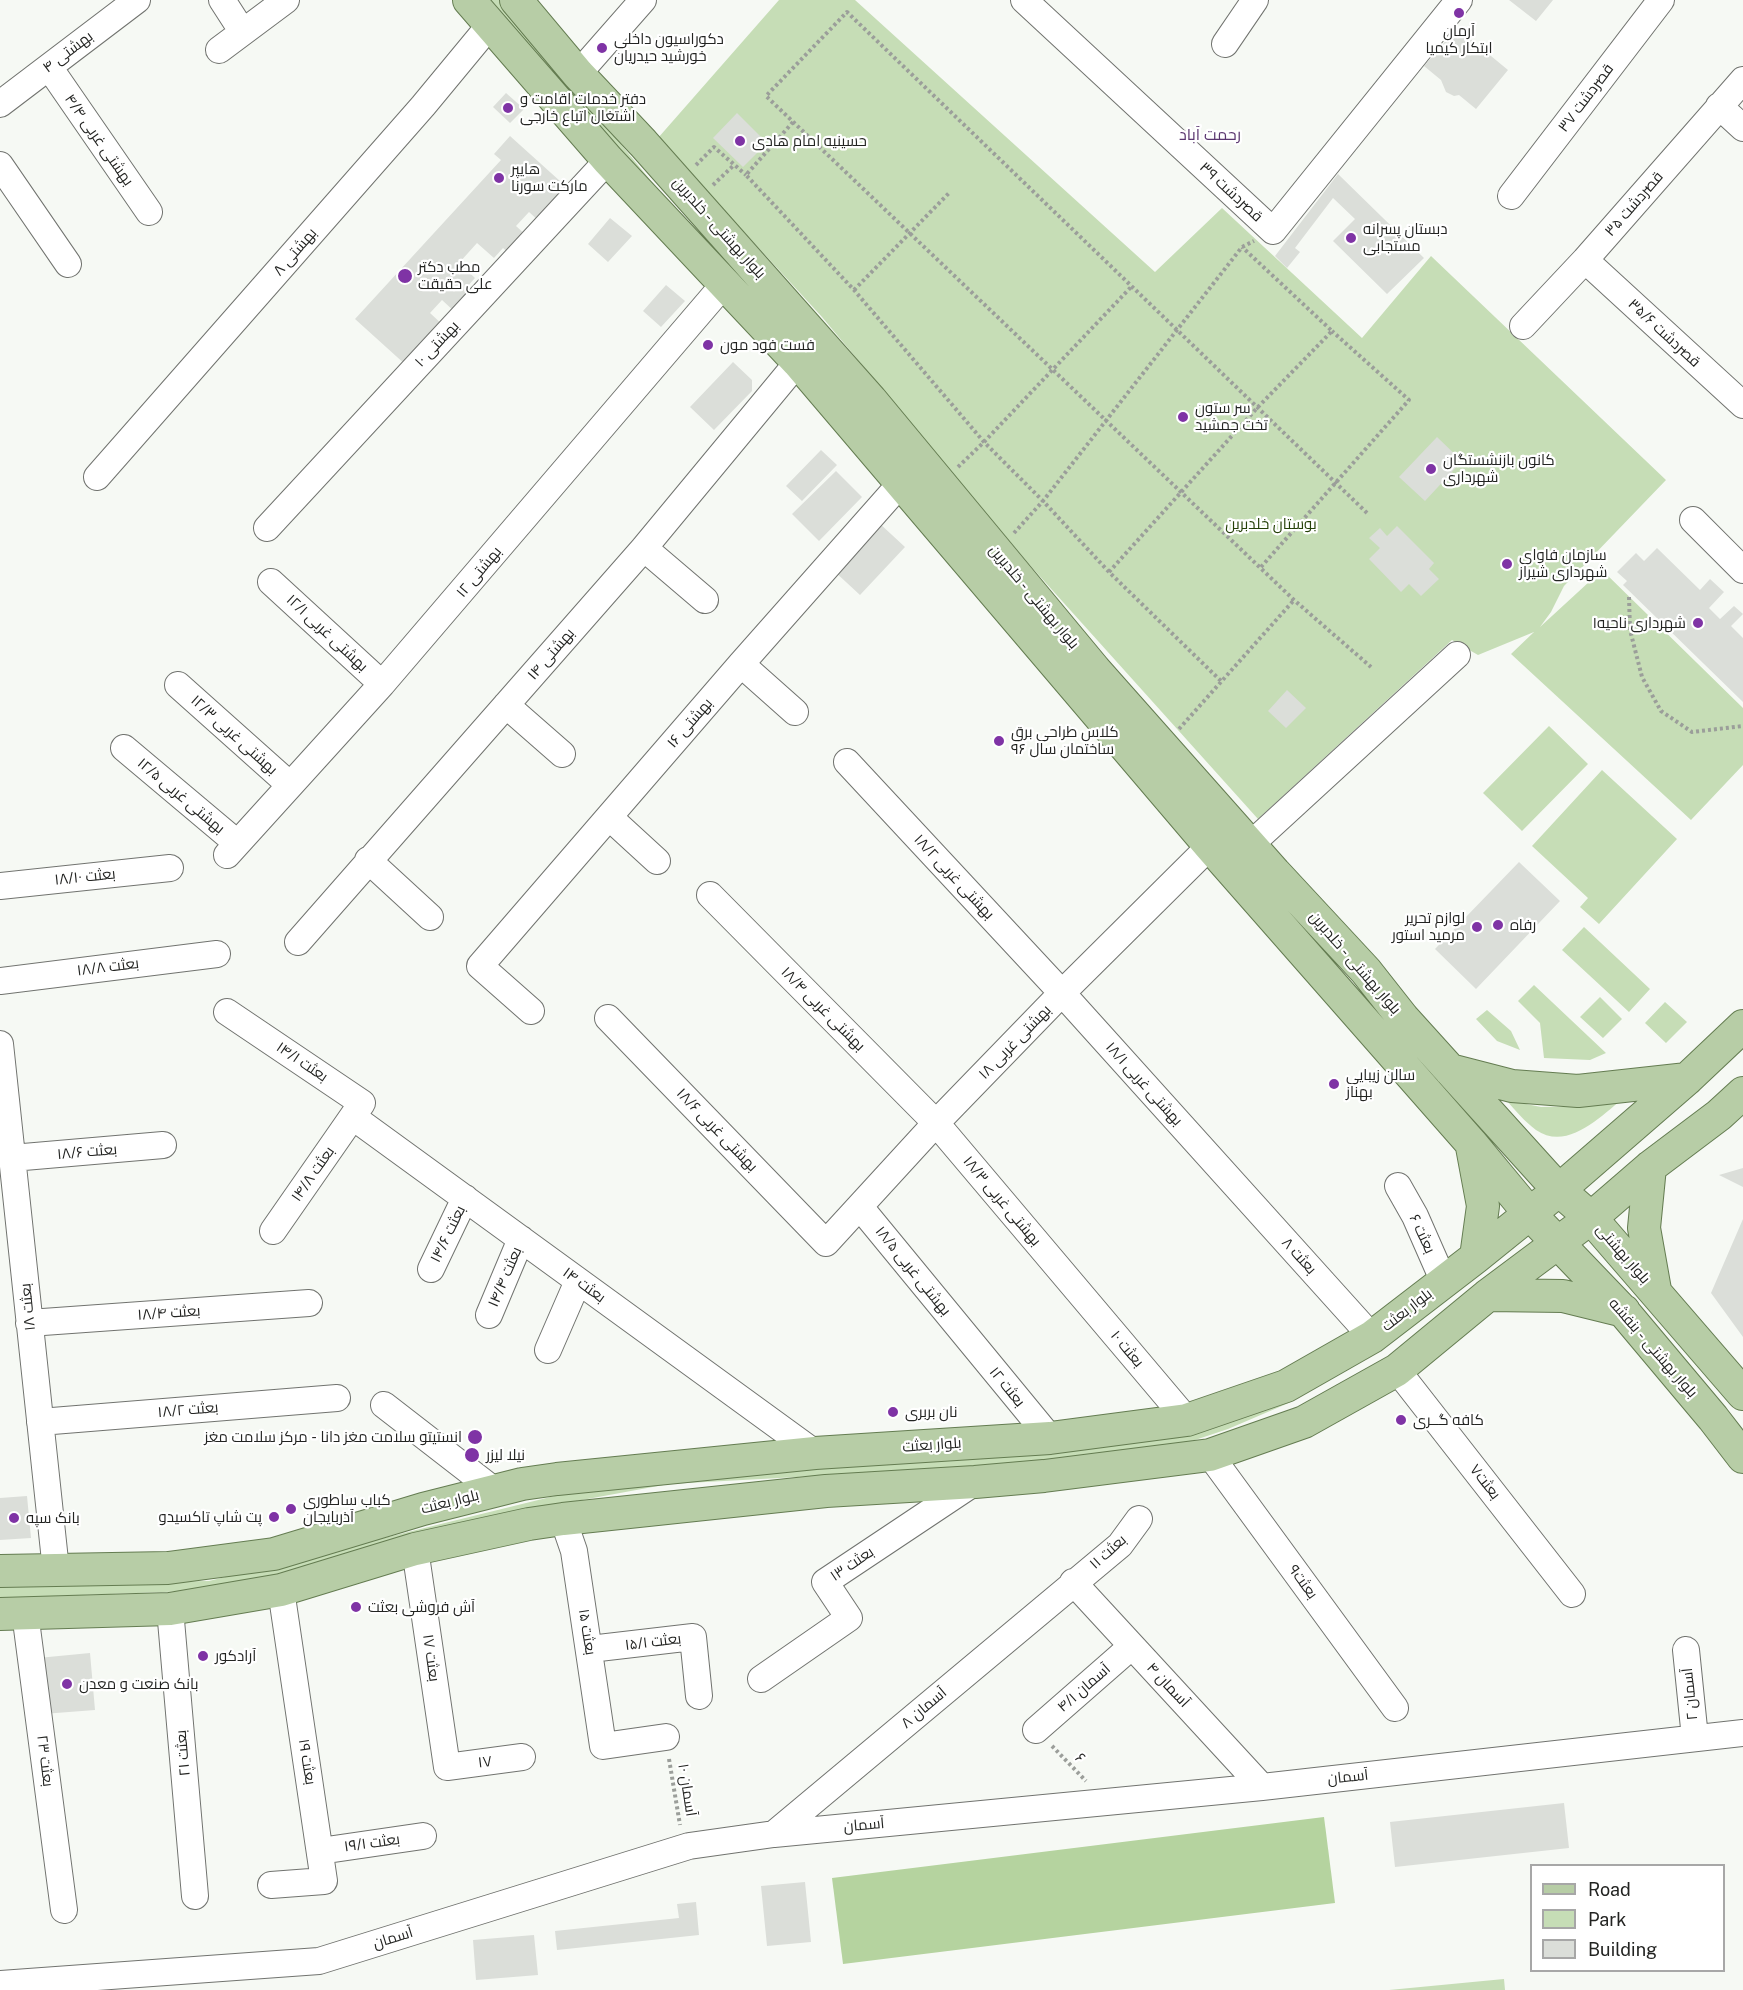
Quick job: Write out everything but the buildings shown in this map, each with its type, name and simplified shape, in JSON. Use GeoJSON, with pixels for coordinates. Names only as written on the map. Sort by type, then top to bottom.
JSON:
{"type":"FeatureCollection","features":[{"type":"Feature","properties":{"kind":"main road","name":"بلوار بهشتی - خلدبرین"},"geometry":{"type":"LineString","coordinates":[[469,0],[608,160],[798,362],[1210,846],[1471,1143]]}},
{"type":"Feature","properties":{"kind":"main road","name":"بلوار بهشتی - خلدبرین"},"geometry":{"type":"LineString","coordinates":[[516,0],[578,75],[705,198],[1095,670],[1250,846],[1366,971],[1403,1018],[1559,1190]]}},
{"type":"Feature","properties":{"kind":"main road"},"geometry":{"type":"LineString","coordinates":[[677,232],[705,198]]}},
{"type":"Feature","properties":{"kind":"main road"},"geometry":{"type":"LineString","coordinates":[[1381,1039],[1403,1018]]}},
{"type":"Feature","properties":{"kind":"main road","name":"بلوار بعثت"},"geometry":{"type":"LineString","coordinates":[[0,1571],[168,1568],[274,1554],[404,1514],[522,1484],[557,1479],[815,1453],[1050,1438],[1187,1420],[1293,1383],[1372,1337],[1559,1190],[1687,1079],[1743,1026]]}},
{"type":"Feature","properties":{"kind":"main road"},"geometry":{"type":"LineString","coordinates":[[1450,1070],[1512,1086],[1578,1091],[1687,1079]]}},
{"type":"Feature","properties":{"kind":"main road"},"geometry":{"type":"LineString","coordinates":[[13,1613],[170,1609],[280,1590],[415,1549],[563,1519],[814,1492],[1044,1476],[1210,1455],[1310,1419],[1397,1370],[1488,1295],[1591,1218],[1650,1167],[1731,1115],[1743,1093]]}},
{"type":"Feature","properties":{"kind":"main road"},"geometry":{"type":"LineString","coordinates":[[1471,1143],[1529,1213]]}},
{"type":"Feature","properties":{"kind":"main road"},"geometry":{"type":"LineString","coordinates":[[1471,1143],[1483,1206],[1476,1257]]}},
{"type":"Feature","properties":{"kind":"main road"},"geometry":{"type":"LineString","coordinates":[[1650,1167],[1644,1228],[1655,1290],[1743,1394]]}},
{"type":"Feature","properties":{"kind":"main road","name":"بلوار بهشتی"},"geometry":{"type":"LineString","coordinates":[[1559,1190],[1591,1218],[1655,1290]]}},
{"type":"Feature","properties":{"kind":"main road","name":"بلوار بهشتی - بنفشه"},"geometry":{"type":"LineString","coordinates":[[1529,1213],[1624,1312],[1743,1457]]}},
{"type":"Feature","properties":{"kind":"main road"},"geometry":{"type":"LineString","coordinates":[[1488,1295],[1563,1296],[1624,1312]]}},
{"type":"Feature","properties":{"kind":"main road"},"geometry":{"type":"LineString","coordinates":[[1293,1383],[1310,1419]]}},
{"type":"Feature","properties":{"kind":"main road"},"geometry":{"type":"LineString","coordinates":[[557,1479],[563,1519]]}},
{"type":"Feature","properties":{"kind":"street","name":"۴ بهشتی"},"geometry":{"type":"LineString","coordinates":[[0,104],[137,0]]}},
{"type":"Feature","properties":{"kind":"street"},"geometry":{"type":"LineString","coordinates":[[222,0],[242,31]]}},
{"type":"Feature","properties":{"kind":"street"},"geometry":{"type":"LineString","coordinates":[[219,50],[286,0]]}},
{"type":"Feature","properties":{"kind":"street"},"geometry":{"type":"LineString","coordinates":[[578,75],[643,0]]}},
{"type":"Feature","properties":{"kind":"street","name":"قصردشت ۳۹"},"geometry":{"type":"LineString","coordinates":[[1024,0],[1273,231],[1459,0]]}},
{"type":"Feature","properties":{"kind":"street"},"geometry":{"type":"LineString","coordinates":[[1225,44],[1255,0]]}},
{"type":"Feature","properties":{"kind":"street","name":"قصردشت ۳۷"},"geometry":{"type":"LineString","coordinates":[[1511,196],[1661,0]]}},
{"type":"Feature","properties":{"kind":"street","name":"۸ بهشتی"},"geometry":{"type":"LineString","coordinates":[[97,477],[415,115],[490,25]]}},
{"type":"Feature","properties":{"kind":"street","name":"۴/۴ بهشتی غربی"},"geometry":{"type":"LineString","coordinates":[[49,67],[149,212]]}},
{"type":"Feature","properties":{"kind":"street","name":"قصردشت ۳۵"},"geometry":{"type":"LineString","coordinates":[[1522,326],[1585,260],[1743,80]]}},
{"type":"Feature","properties":{"kind":"street"},"geometry":{"type":"LineString","coordinates":[[1719,106],[1743,128]]}},
{"type":"Feature","properties":{"kind":"street","name":"۱۰ بهشتی"},"geometry":{"type":"LineString","coordinates":[[267,528],[608,160]]}},
{"type":"Feature","properties":{"kind":"street"},"geometry":{"type":"LineString","coordinates":[[0,165],[68,264]]}},
{"type":"Feature","properties":{"kind":"street","name":"قصردشت ۳۵/۶"},"geometry":{"type":"LineString","coordinates":[[1585,260],[1743,405]]}},
{"type":"Feature","properties":{"kind":"street","name":"۱۲ بهشتی"},"geometry":{"type":"LineString","coordinates":[[232,849],[382,684],[725,283]]}},
{"type":"Feature","properties":{"kind":"street","name":"۱۴ بهشتی"},"geometry":{"type":"LineString","coordinates":[[298,942],[644,548],[798,362]]}},
{"type":"Feature","properties":{"kind":"street","name":"۱۶ بهشتی"},"geometry":{"type":"LineString","coordinates":[[531,1011],[480,966],[902,482]]}},
{"type":"Feature","properties":{"kind":"street"},"geometry":{"type":"LineString","coordinates":[[1693,520],[1743,570]]}},
{"type":"Feature","properties":{"kind":"street"},"geometry":{"type":"LineString","coordinates":[[644,548],[705,600]]}},
{"type":"Feature","properties":{"kind":"street","name":"۱۲/۱ بهشتی غربی"},"geometry":{"type":"LineString","coordinates":[[271,582],[382,684]]}},
{"type":"Feature","properties":{"kind":"street"},"geometry":{"type":"LineString","coordinates":[[1250,846],[1457,656]]}},
{"type":"Feature","properties":{"kind":"street"},"geometry":{"type":"LineString","coordinates":[[741,664],[795,712]]}},
{"type":"Feature","properties":{"kind":"street","name":"۱۲/۳ بهشتی غربی"},"geometry":{"type":"LineString","coordinates":[[178,685],[290,785]]}},
{"type":"Feature","properties":{"kind":"street"},"geometry":{"type":"LineString","coordinates":[[506,705],[562,754]]}},
{"type":"Feature","properties":{"kind":"street","name":"۱۲/۵ بهشتی غربی"},"geometry":{"type":"LineString","coordinates":[[124,748],[232,849]]}},
{"type":"Feature","properties":{"kind":"street","name":"بهشتی غربی ۱۸/۲"},"geometry":{"type":"LineString","coordinates":[[847,762],[1062,993]]}},
{"type":"Feature","properties":{"kind":"street"},"geometry":{"type":"LineString","coordinates":[[609,817],[657,861]]}},
{"type":"Feature","properties":{"kind":"street","name":"بهشتی غربی ۱۸"},"geometry":{"type":"LineString","coordinates":[[826,1243],[936,1123],[1062,993],[1210,846]]}},
{"type":"Feature","properties":{"kind":"street"},"geometry":{"type":"LineString","coordinates":[[368,860],[430,917]]}},
{"type":"Feature","properties":{"kind":"street","name":"۱۸/۱۰ بعثت"},"geometry":{"type":"LineString","coordinates":[[0,886],[170,868]]}},
{"type":"Feature","properties":{"kind":"street","name":"بهشتی غربی ۱۸/۴"},"geometry":{"type":"LineString","coordinates":[[710,895],[936,1123]]}},
{"type":"Feature","properties":{"kind":"street","name":"۱۸/۸ بعثت"},"geometry":{"type":"LineString","coordinates":[[0,981],[217,954]]}},
{"type":"Feature","properties":{"kind":"street","name":"بهشتی غربی ۱۸/۱"},"geometry":{"type":"LineString","coordinates":[[1062,993],[1226,1175]]}},
{"type":"Feature","properties":{"kind":"street","name":"۱۴/۱ بعثت"},"geometry":{"type":"LineString","coordinates":[[227,1012],[362,1103],[353,1117]]}},
{"type":"Feature","properties":{"kind":"street","name":"بهشتی غربی ۱۸/۶"},"geometry":{"type":"LineString","coordinates":[[608,1018],[826,1243]]}},
{"type":"Feature","properties":{"kind":"street","name":"بعثت ۱۸"},"geometry":{"type":"LineString","coordinates":[[0,1044],[56,1570]]}},
{"type":"Feature","properties":{"kind":"street","name":"بعثت ۱۴"},"geometry":{"type":"LineString","coordinates":[[353,1117],[815,1453]]}},
{"type":"Feature","properties":{"kind":"street","name":"۱۴/۸ بعثت"},"geometry":{"type":"LineString","coordinates":[[273,1231],[353,1117]]}},
{"type":"Feature","properties":{"kind":"street","name":"بهشتی غربی ۱۸/۳"},"geometry":{"type":"LineString","coordinates":[[936,1123],[1067,1278]]}},
{"type":"Feature","properties":{"kind":"street","name":"۱۸/۶ بعثت"},"geometry":{"type":"LineString","coordinates":[[12,1158],[163,1145]]}},
{"type":"Feature","properties":{"kind":"street","name":"۸ بعثت"},"geometry":{"type":"LineString","coordinates":[[1226,1175],[1372,1337]]}},
{"type":"Feature","properties":{"kind":"street","name":"۶ بعثت"},"geometry":{"type":"LineString","coordinates":[[1398,1186],[1415,1216],[1444,1282]]}},
{"type":"Feature","properties":{"kind":"street","name":"۱۴/۶ بعثت"},"geometry":{"type":"LineString","coordinates":[[431,1269],[465,1198]]}},
{"type":"Feature","properties":{"kind":"street","name":"بهشتی غربی ۱۸/۵"},"geometry":{"type":"LineString","coordinates":[[860,1208],[965,1335]]}},
{"type":"Feature","properties":{"kind":"street","name":"۱۴/۴ بعثت"},"geometry":{"type":"LineString","coordinates":[[489,1315],[521,1239]]}},
{"type":"Feature","properties":{"kind":"street","name":"۱۰ بعثت"},"geometry":{"type":"LineString","coordinates":[[1067,1278],[1187,1420]]}},
{"type":"Feature","properties":{"kind":"street"},"geometry":{"type":"LineString","coordinates":[[548,1350],[578,1281]]}},
{"type":"Feature","properties":{"kind":"street","name":"۱۸/۴ بعثت"},"geometry":{"type":"LineString","coordinates":[[29,1323],[309,1303]]}},
{"type":"Feature","properties":{"kind":"street","name":"۱۲ بعثت"},"geometry":{"type":"LineString","coordinates":[[965,1335],[1050,1438]]}},
{"type":"Feature","properties":{"kind":"street","name":"بعثت۷"},"geometry":{"type":"LineString","coordinates":[[1397,1370],[1572,1594]]}},
{"type":"Feature","properties":{"kind":"street","name":"۱۸/۲ بعثت"},"geometry":{"type":"LineString","coordinates":[[40,1422],[337,1398]]}},
{"type":"Feature","properties":{"kind":"street"},"geometry":{"type":"LineString","coordinates":[[384,1405],[495,1491]]}},
{"type":"Feature","properties":{"kind":"street","name":"بعثت۹"},"geometry":{"type":"LineString","coordinates":[[1210,1455],[1395,1708]]}},
{"type":"Feature","properties":{"kind":"street","name":"۱۳ بعثت"},"geometry":{"type":"LineString","coordinates":[[761,1679],[849,1618],[825,1582],[975,1482]]}},
{"type":"Feature","properties":{"kind":"street","name":"بعثت ۱۵"},"geometry":{"type":"LineString","coordinates":[[563,1519],[574,1551],[603,1746],[666,1737]]}},
{"type":"Feature","properties":{"kind":"street","name":"۱۱ بعثت"},"geometry":{"type":"LineString","coordinates":[[1073,1582],[1120,1545],[1139,1519]]}},
{"type":"Feature","properties":{"kind":"street","name":"بعثت ۱۷"},"geometry":{"type":"LineString","coordinates":[[415,1549],[447,1767]]}},
{"type":"Feature","properties":{"kind":"street","name":"۴ آسمان"},"geometry":{"type":"LineString","coordinates":[[1073,1582],[1262,1787]]}},
{"type":"Feature","properties":{"kind":"street","name":"۸ آسمان"},"geometry":{"type":"LineString","coordinates":[[774,1834],[1073,1582]]}},
{"type":"Feature","properties":{"kind":"street","name":"بعثت ۱۹"},"geometry":{"type":"LineString","coordinates":[[271,1885],[324,1881],[280,1590]]}},
{"type":"Feature","properties":{"kind":"street","name":"۲۱ بعثت"},"geometry":{"type":"LineString","coordinates":[[170,1609],[195,1896]]}},
{"type":"Feature","properties":{"kind":"street","name":"۲۳ بعثت"},"geometry":{"type":"LineString","coordinates":[[13,1613],[64,1910]]}},
{"type":"Feature","properties":{"kind":"street","name":"۱۵/۱ بعثت"},"geometry":{"type":"LineString","coordinates":[[590,1649],[693,1637],[699,1696]]}},
{"type":"Feature","properties":{"kind":"street","name":"۴/۱ آسمان"},"geometry":{"type":"LineString","coordinates":[[1036,1730],[1132,1646]]}},
{"type":"Feature","properties":{"kind":"street","name":"۲ آسمان"},"geometry":{"type":"LineString","coordinates":[[1686,1650],[1695,1738]]}},
{"type":"Feature","properties":{"kind":"street","name":"آسمان"},"geometry":{"type":"LineString","coordinates":[[0,1984],[320,1961],[684,1847],[774,1834],[1262,1787],[1743,1733]]}},
{"type":"Feature","properties":{"kind":"street","name":"۱۷"},"geometry":{"type":"LineString","coordinates":[[447,1767],[522,1757]]}},
{"type":"Feature","properties":{"kind":"street","name":"۱۹/۱ بعثت"},"geometry":{"type":"LineString","coordinates":[[320,1851],[423,1836]]}},
{"type":"Feature","properties":{"kind":"path"},"geometry":{"type":"LineString","coordinates":[[1367,513],[847,12],[766,96],[1294,600],[1371,667]]}},
{"type":"Feature","properties":{"kind":"path"},"geometry":{"type":"LineString","coordinates":[[746,175],[793,122]]}},
{"type":"Feature","properties":{"kind":"path"},"geometry":{"type":"LineString","coordinates":[[691,169],[714,147],[746,175],[854,290],[984,442],[1109,572],[1222,681]]}},
{"type":"Feature","properties":{"kind":"path"},"geometry":{"type":"LineString","coordinates":[[705,198],[734,165]]}},
{"type":"Feature","properties":{"kind":"path"},"geometry":{"type":"LineString","coordinates":[[854,290],[950,192]]}},
{"type":"Feature","properties":{"kind":"path"},"geometry":{"type":"LineString","coordinates":[[996,552],[1043,501],[1242,247],[1273,231]]}},
{"type":"Feature","properties":{"kind":"path"},"geometry":{"type":"LineString","coordinates":[[1242,247],[1409,400],[1262,567]]}},
{"type":"Feature","properties":{"kind":"path"},"geometry":{"type":"LineString","coordinates":[[940,483],[984,442],[1132,286]]}},
{"type":"Feature","properties":{"kind":"path"},"geometry":{"type":"LineString","coordinates":[[1109,572],[1258,407],[1332,330]]}},
{"type":"Feature","properties":{"kind":"path"},"geometry":{"type":"LineString","coordinates":[[1629,597],[1630,630],[1642,677],[1661,711],[1692,732],[1743,726]]}},
{"type":"Feature","properties":{"kind":"path"},"geometry":{"type":"LineString","coordinates":[[1161,746],[1191,717],[1294,600]]}},
{"type":"Feature","properties":{"kind":"path","name":"۶"},"geometry":{"type":"LineString","coordinates":[[1036,1730],[1107,1802]]}},
{"type":"Feature","properties":{"kind":"path","name":"۱۰ آسمان"},"geometry":{"type":"LineString","coordinates":[[666,1737],[684,1847]]}},
{"type":"Feature","properties":{"kind":"green space"},"geometry":{"type":"Polygon","coordinates":[[[475,0],[503,0],[660,192],[602,139],[475,0]]]}},
{"type":"Feature","properties":{"kind":"green space","name":"بوستان خلدبرین"},"geometry":{"type":"Polygon","coordinates":[[[779,0],[855,0],[1155,272],[1222,208],[1362,338],[1431,256],[1666,480],[1564,586],[1551,612],[1540,627],[1602,570],[1743,708],[1743,765],[1691,820],[1511,654],[1534,632],[1478,655],[1452,640],[1258,819],[1027,562],[822,317],[658,138],[779,0]]]}},
{"type":"Feature","properties":{"kind":"green space"},"geometry":{"type":"Polygon","coordinates":[[[1549,726],[1588,764],[1522,831],[1483,793],[1549,726]]]}},
{"type":"Feature","properties":{"kind":"green space"},"geometry":{"type":"Polygon","coordinates":[[[1602,770],[1677,839],[1599,924],[1580,907],[1588,898],[1532,846],[1602,770]]]}},
{"type":"Feature","properties":{"kind":"green space"},"geometry":{"type":"Polygon","coordinates":[[[1584,927],[1650,989],[1629,1012],[1562,950],[1584,927]]]}},
{"type":"Feature","properties":{"kind":"green space"},"geometry":{"type":"Polygon","coordinates":[[[1534,985],[1606,1053],[1590,1060],[1544,1058],[1540,1023],[1518,1001],[1534,985]]]}},
{"type":"Feature","properties":{"kind":"green space"},"geometry":{"type":"Polygon","coordinates":[[[1600,997],[1622,1019],[1603,1038],[1580,1017],[1600,997]]]}},
{"type":"Feature","properties":{"kind":"green space"},"geometry":{"type":"Polygon","coordinates":[[[1665,1002],[1687,1022],[1666,1043],[1645,1023],[1665,1002]]]}},
{"type":"Feature","properties":{"kind":"green space"},"geometry":{"type":"Polygon","coordinates":[[[1487,1010],[1511,1031],[1520,1050],[1497,1041],[1476,1019],[1487,1010]]]}},
{"type":"Feature","properties":{"kind":"green space"},"geometry":{"type":"Polygon","coordinates":[[[1626,1096],[1584,1128],[1560,1137],[1548,1136],[1536,1130],[1506,1100],[1541,1107],[1588,1106],[1626,1096]]]}},
{"type":"Feature","properties":{"kind":"green space"},"geometry":{"type":"Polygon","coordinates":[[[1289,1395],[1291,1402],[1228,1429],[1174,1447],[1119,1457],[669,1484],[473,1520],[300,1570],[192,1591],[0,1598],[0,1584],[209,1581],[583,1489],[679,1475],[1124,1444],[1208,1424],[1289,1395]]]}},
{"type":"Feature","properties":{"kind":"green space"},"geometry":{"type":"Polygon","coordinates":[[[1324,1817],[1335,1903],[843,1964],[832,1878],[1324,1817]]]}},
{"type":"Feature","properties":{"kind":"green space"},"geometry":{"type":"Polygon","coordinates":[[[1504,1979],[1505,1990],[1389,1990],[1504,1979]]]}},
{"type":"Feature","properties":{"kind":"place","name":"آرمان ابتکار کیمیا"},"geometry":{"type":"Point","coordinates":[1459,13]}},
{"type":"Feature","properties":{"kind":"place","name":"دکوراسیون داخلی خورشید حیدریان"},"geometry":{"type":"Point","coordinates":[602,48]}},
{"type":"Feature","properties":{"kind":"place","name":"دفتر خدمات اقامت و اشتغال اتباع خارجی"},"geometry":{"type":"Point","coordinates":[508,108]}},
{"type":"Feature","properties":{"kind":"place","name":"حسینیه امام هادی"},"geometry":{"type":"Point","coordinates":[740,141]}},
{"type":"Feature","properties":{"kind":"place","name":"هایپر مارکت سورنا"},"geometry":{"type":"Point","coordinates":[499,178]}},
{"type":"Feature","properties":{"kind":"place","name":"دبستان پسرانه مستجابی"},"geometry":{"type":"Point","coordinates":[1351,238]}},
{"type":"Feature","properties":{"kind":"place","name":"مطب دکتر علی حقیقت"},"geometry":{"type":"Point","coordinates":[405,276]}},
{"type":"Feature","properties":{"kind":"place","name":"فست فود مون"},"geometry":{"type":"Point","coordinates":[708,345]}},
{"type":"Feature","properties":{"kind":"place","name":"سر ستون تخت جمشید"},"geometry":{"type":"Point","coordinates":[1183,417]}},
{"type":"Feature","properties":{"kind":"place","name":"کانون بازنشستگان شهرداری"},"geometry":{"type":"Point","coordinates":[1431,469]}},
{"type":"Feature","properties":{"kind":"place","name":"سازمان فاوای شهرداری شیراز"},"geometry":{"type":"Point","coordinates":[1507,564]}},
{"type":"Feature","properties":{"kind":"place","name":"شهرداری ناحیه۱"},"geometry":{"type":"Point","coordinates":[1698,623]}},
{"type":"Feature","properties":{"kind":"place","name":"کلاس طراحی برق ساختمان سال ۹۶"},"geometry":{"type":"Point","coordinates":[999,741]}},
{"type":"Feature","properties":{"kind":"place","name":"رفاه"},"geometry":{"type":"Point","coordinates":[1498,925]}},
{"type":"Feature","properties":{"kind":"place","name":"لوازم تحریر مرمید استور"},"geometry":{"type":"Point","coordinates":[1477,927]}},
{"type":"Feature","properties":{"kind":"place","name":"سالن زیبایی بهناز"},"geometry":{"type":"Point","coordinates":[1334,1084]}},
{"type":"Feature","properties":{"kind":"place","name":"نان بربری"},"geometry":{"type":"Point","coordinates":[893,1412]}},
{"type":"Feature","properties":{"kind":"place","name":"کافه گــری"},"geometry":{"type":"Point","coordinates":[1401,1420]}},
{"type":"Feature","properties":{"kind":"place","name":"انستیتو سلامت مغز دانا - مرکز سلامت مغز"},"geometry":{"type":"Point","coordinates":[475,1437]}},
{"type":"Feature","properties":{"kind":"place","name":"نیلا لیزر"},"geometry":{"type":"Point","coordinates":[472,1455]}},
{"type":"Feature","properties":{"kind":"place","name":"کباب ساطوری آذربایجان"},"geometry":{"type":"Point","coordinates":[291,1509]}},
{"type":"Feature","properties":{"kind":"place","name":"پت شاپ تاکسیدو"},"geometry":{"type":"Point","coordinates":[274,1517]}},
{"type":"Feature","properties":{"kind":"place","name":"بانک سپه"},"geometry":{"type":"Point","coordinates":[14,1518]}},
{"type":"Feature","properties":{"kind":"place","name":"آش فروشی بعثت"},"geometry":{"type":"Point","coordinates":[356,1607]}},
{"type":"Feature","properties":{"kind":"place","name":"آرادکور"},"geometry":{"type":"Point","coordinates":[203,1656]}},
{"type":"Feature","properties":{"kind":"place","name":"بانک صنعت و معدن"},"geometry":{"type":"Point","coordinates":[67,1684]}},
{"type":"Feature","properties":{"kind":"district","name":"رحمت آباد"},"geometry":{"type":"Point","coordinates":[1210,135]}}]}
